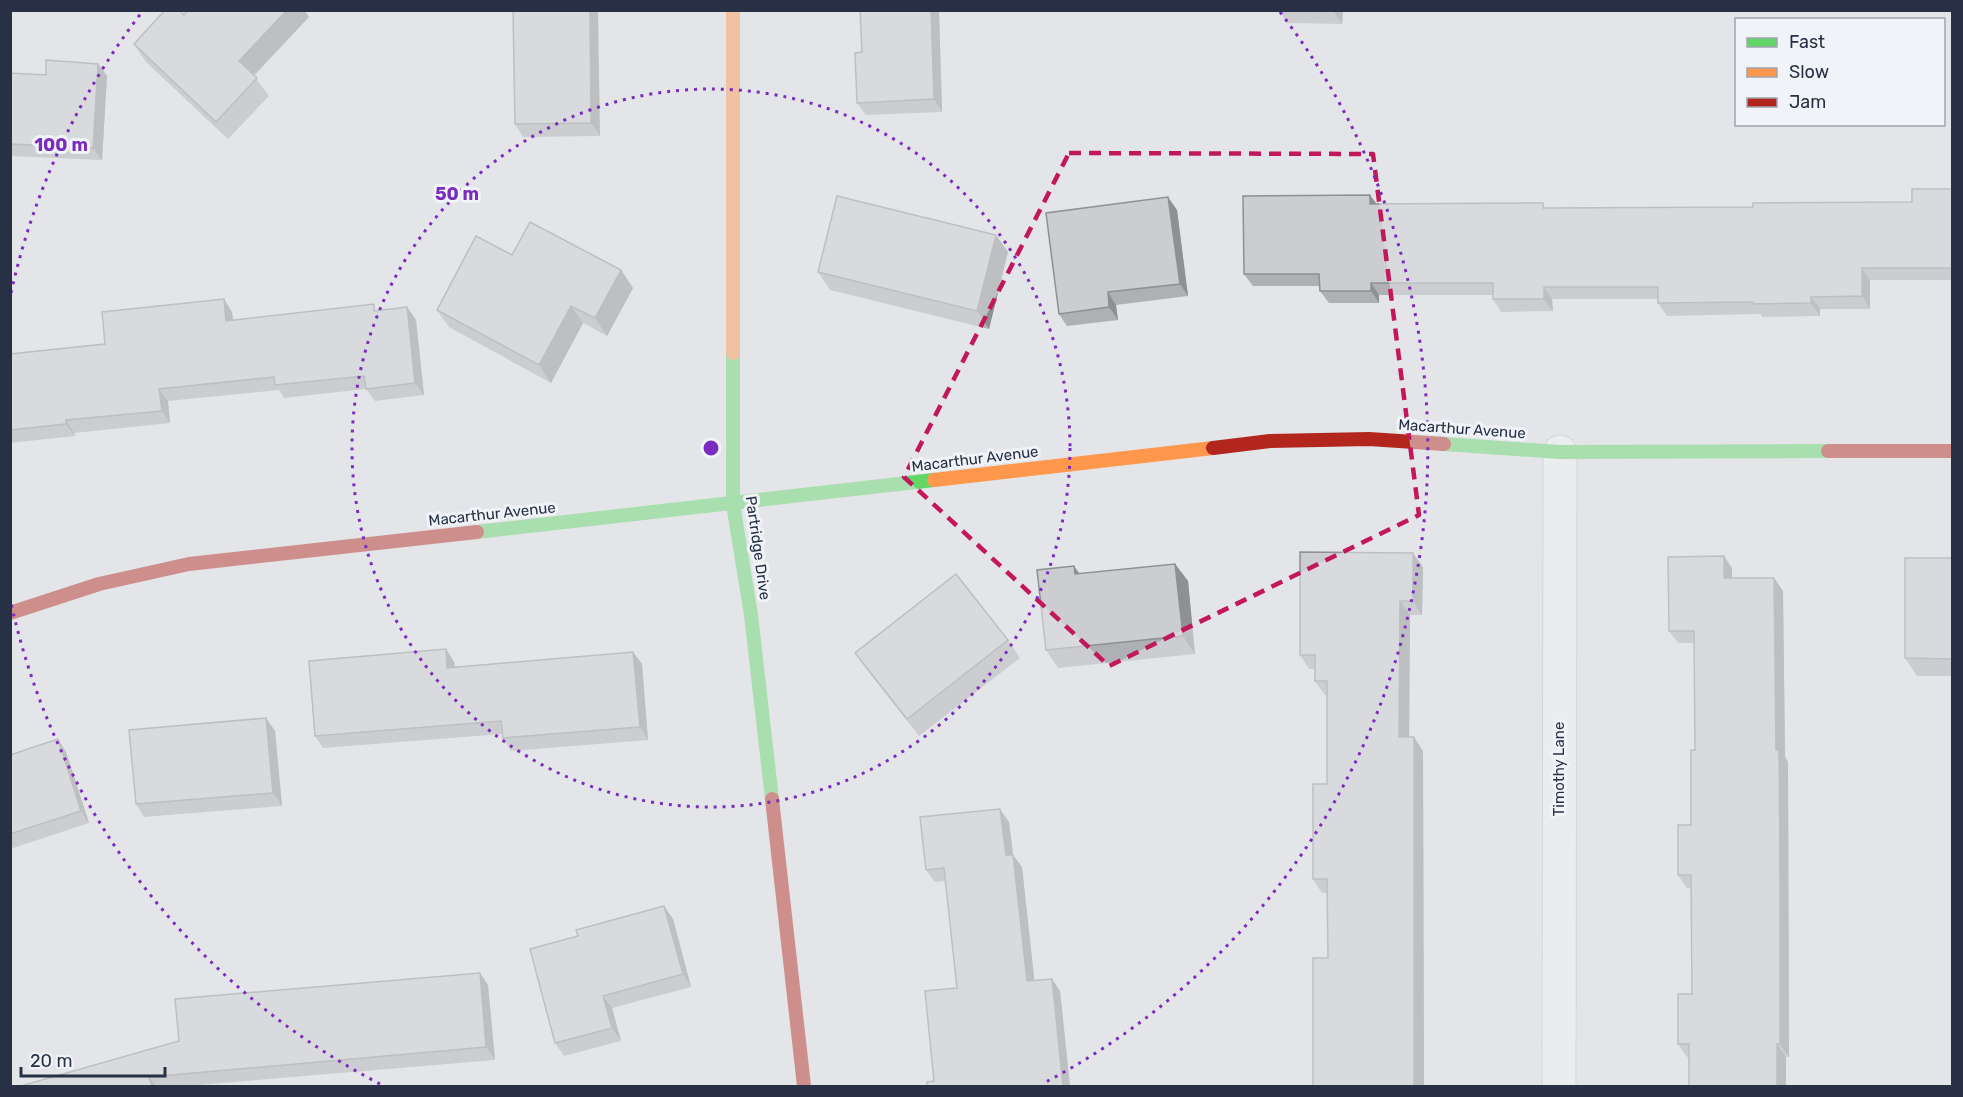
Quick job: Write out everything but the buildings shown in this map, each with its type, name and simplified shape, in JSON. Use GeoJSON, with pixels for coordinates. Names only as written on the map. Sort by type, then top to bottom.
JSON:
{"type":"FeatureCollection","features":[{"type":"Feature","properties":{"kind":"street","name":"Partridge Drive"},"geometry":{"type":"LineString","coordinates":[[733,10],[733,504],[751,615],[804,1086]]}},
{"type":"Feature","properties":{"kind":"street","name":"Macarthur Avenue"},"geometry":{"type":"LineString","coordinates":[[10,613],[61,594],[129,576],[189,564],[733,504],[1270,441],[1369,439],[1560,452],[1953,451]]}},
{"type":"Feature","properties":{"kind":"street","name":"Timothy Lane"},"geometry":{"type":"LineString","coordinates":[[1559,1086],[1560,452]]}},
{"type":"Feature","properties":{"kind":"highlighted area"},"geometry":{"type":"Polygon","coordinates":[[[1069,153],[1373,154],[1419,515],[1109,666],[904,477],[1069,153]]]}},
{"type":"Feature","properties":{"kind":"traffic: fast"},"geometry":{"type":"LineString","coordinates":[[733,353],[733,504],[751,615],[772,799]]}},
{"type":"Feature","properties":{"kind":"traffic: fast"},"geometry":{"type":"LineString","coordinates":[[1444,444],[1560,452],[1828,451]]}},
{"type":"Feature","properties":{"kind":"traffic: fast"},"geometry":{"type":"LineString","coordinates":[[477,532],[934,480]]}},
{"type":"Feature","properties":{"kind":"traffic: slow"},"geometry":{"type":"LineString","coordinates":[[733,10],[733,353]]}},
{"type":"Feature","properties":{"kind":"traffic: slow"},"geometry":{"type":"LineString","coordinates":[[934,480],[1213,448]]}},
{"type":"Feature","properties":{"kind":"traffic: jam"},"geometry":{"type":"LineString","coordinates":[[1213,448],[1270,441],[1369,439],[1444,444]]}},
{"type":"Feature","properties":{"kind":"traffic: jam"},"geometry":{"type":"LineString","coordinates":[[1828,451],[1952,451]]}},
{"type":"Feature","properties":{"kind":"traffic: jam"},"geometry":{"type":"LineString","coordinates":[[10,613],[99,584],[189,564],[477,532]]}},
{"type":"Feature","properties":{"kind":"traffic: jam"},"geometry":{"type":"LineString","coordinates":[[772,799],[804,1086]]}}]}
